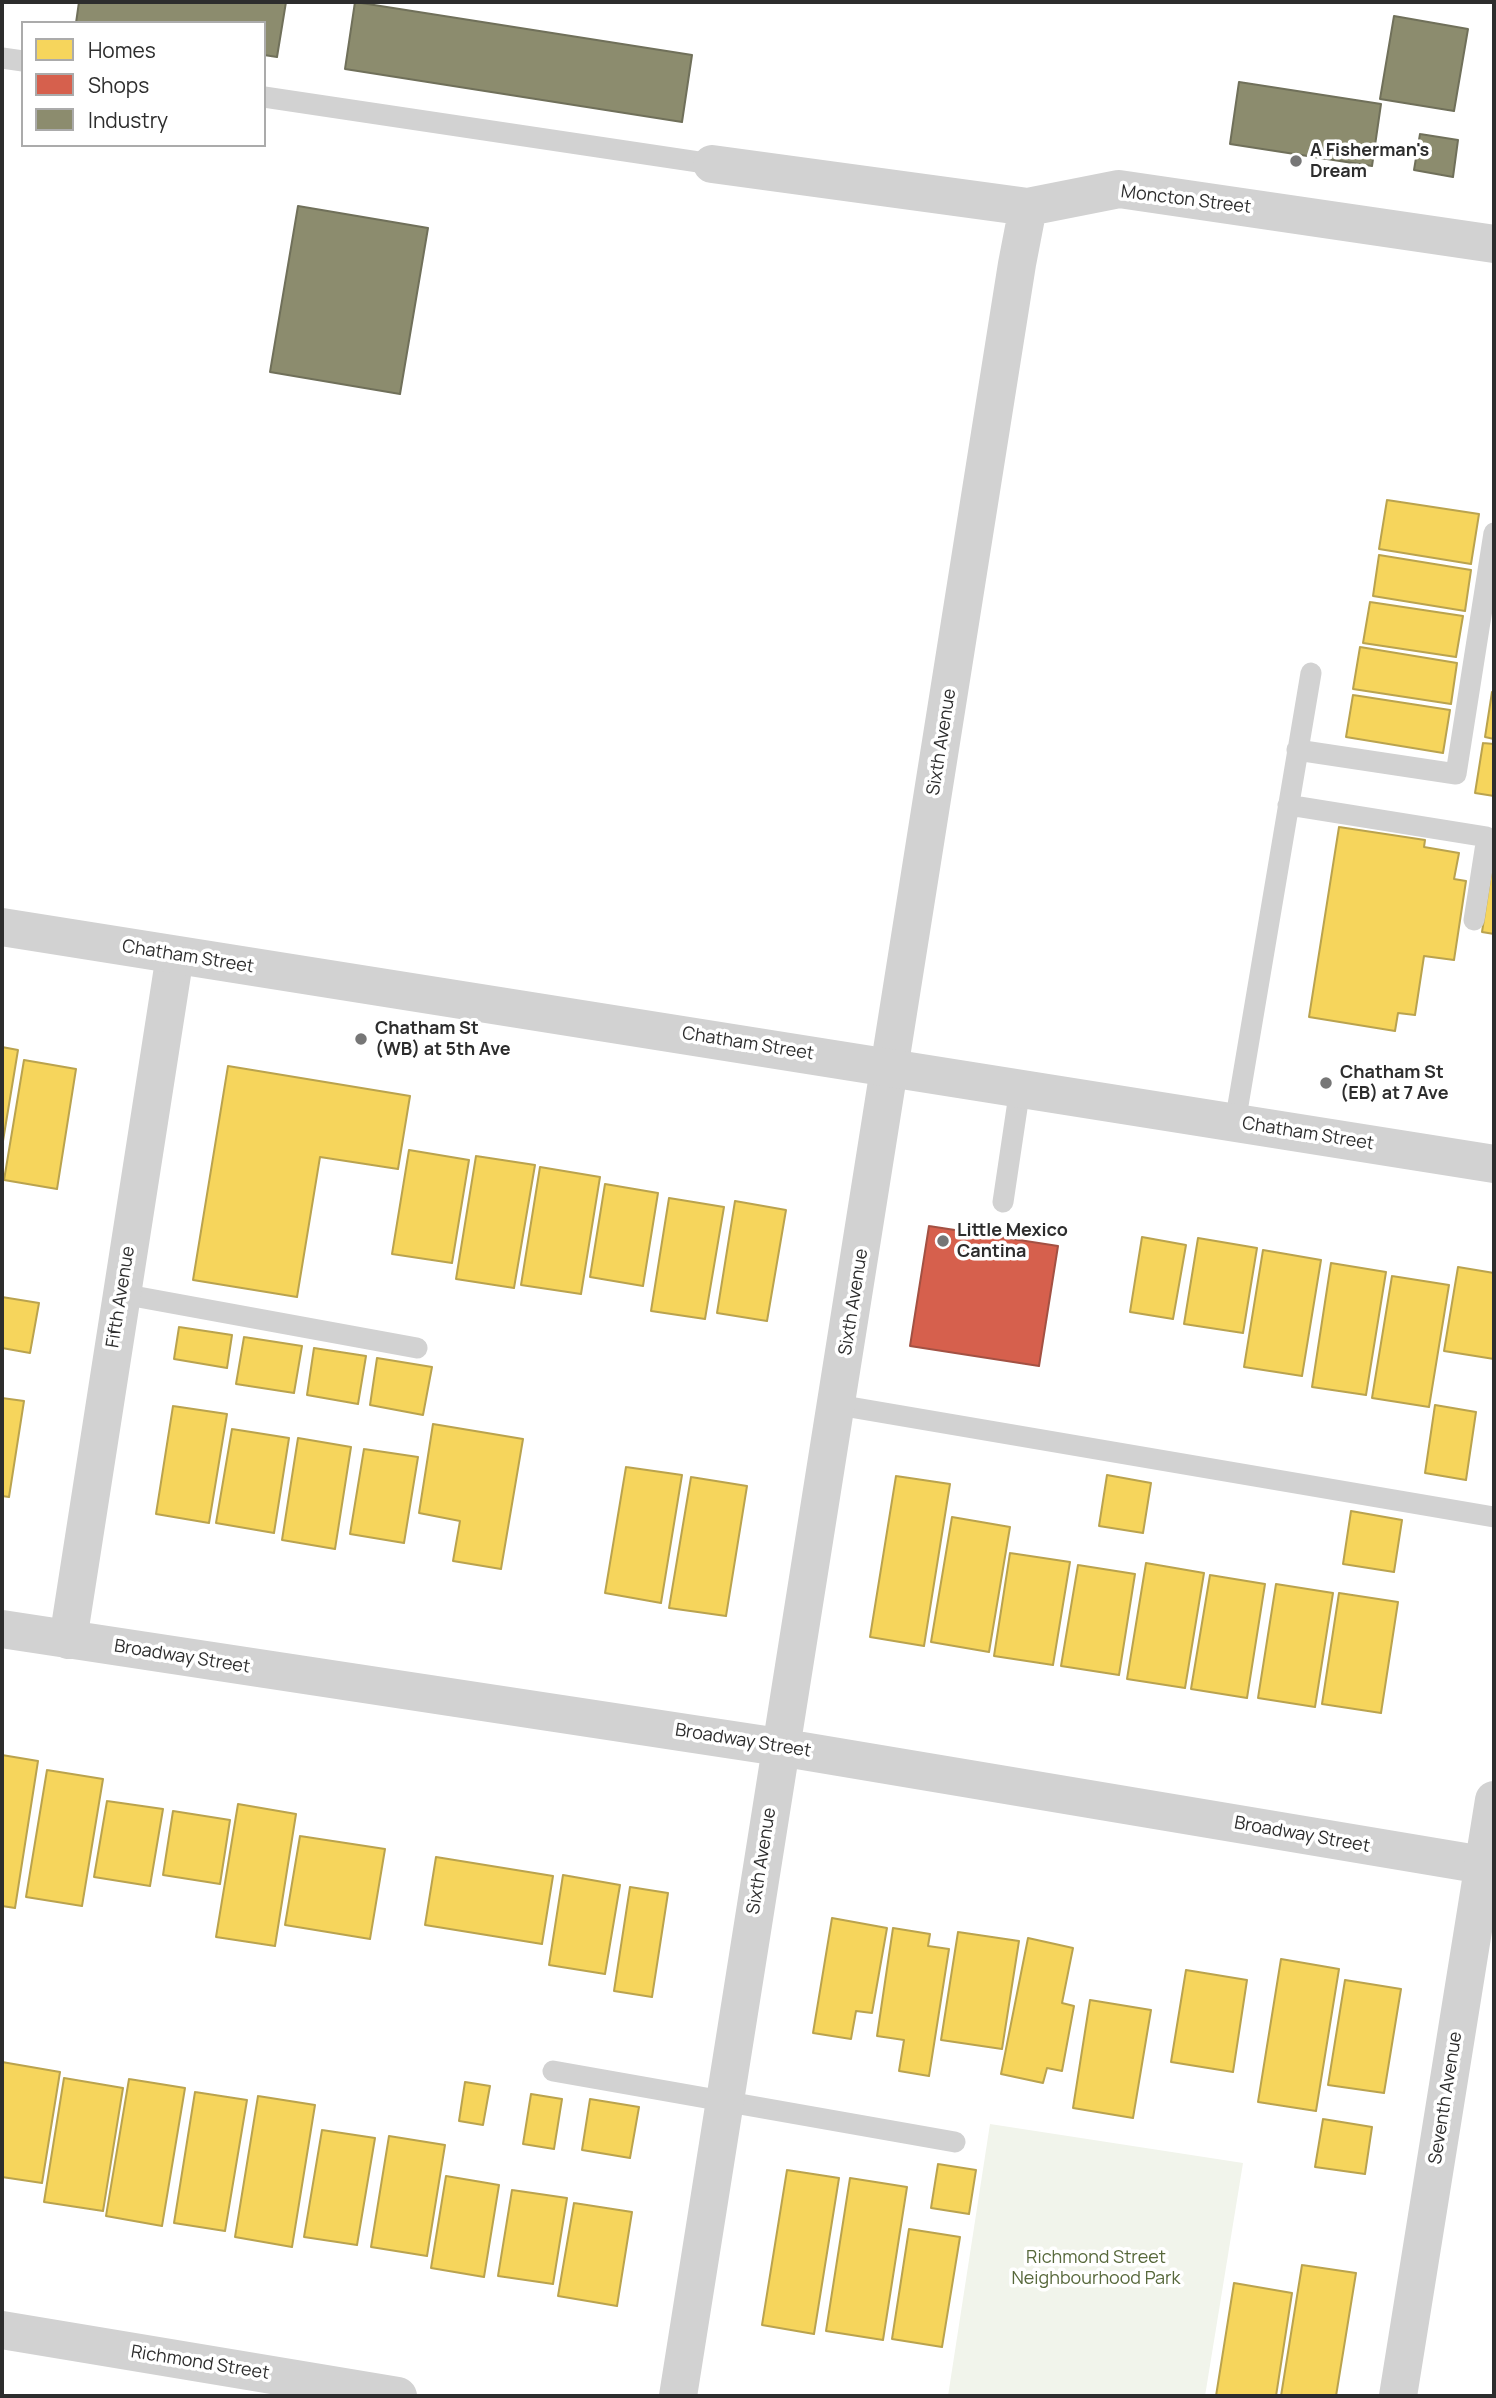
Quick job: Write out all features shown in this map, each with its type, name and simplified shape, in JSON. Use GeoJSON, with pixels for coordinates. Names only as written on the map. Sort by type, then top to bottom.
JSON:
{"type":"FeatureCollection","features":[{"type":"Feature","properties":{"kind":"street","name":"Moncton Street"},"geometry":{"type":"LineString","coordinates":[[712,164],[1028,207],[1119,189],[1494,244]]}},
{"type":"Feature","properties":{"kind":"street","name":"Sixth Avenue"},"geometry":{"type":"LineString","coordinates":[[678,2396],[779,1746],[838,1405],[1028,207]]}},
{"type":"Feature","properties":{"kind":"street","name":"Chatham Street"},"geometry":{"type":"LineString","coordinates":[[2,927],[1494,1164]]}},
{"type":"Feature","properties":{"kind":"street","name":"Fifth Avenue"},"geometry":{"type":"LineString","coordinates":[[68,1640],[175,955]]}},
{"type":"Feature","properties":{"kind":"street","name":"Broadway Street"},"geometry":{"type":"LineString","coordinates":[[2,1629],[779,1746],[1483,1864]]}},
{"type":"Feature","properties":{"kind":"street","name":"Seventh Avenue"},"geometry":{"type":"LineString","coordinates":[[1398,2396],[1494,1800]]}},
{"type":"Feature","properties":{"kind":"street","name":"Richmond Street"},"geometry":{"type":"LineString","coordinates":[[2,2330],[398,2396]]}},
{"type":"Feature","properties":{"kind":"lane"},"geometry":{"type":"LineString","coordinates":[[2,58],[21,61]]}},
{"type":"Feature","properties":{"kind":"lane"},"geometry":{"type":"LineString","coordinates":[[266,97],[712,164]]}},
{"type":"Feature","properties":{"kind":"lane"},"geometry":{"type":"LineString","coordinates":[[1297,750],[1456,774],[1494,533]]}},
{"type":"Feature","properties":{"kind":"lane"},"geometry":{"type":"LineString","coordinates":[[1235,1122],[1311,673]]}},
{"type":"Feature","properties":{"kind":"lane"},"geometry":{"type":"LineString","coordinates":[[1288,805],[1487,837],[1475,920]]}},
{"type":"Feature","properties":{"kind":"lane"},"geometry":{"type":"LineString","coordinates":[[1003,1202],[1020,1088]]}},
{"type":"Feature","properties":{"kind":"lane"},"geometry":{"type":"LineString","coordinates":[[122,1294],[417,1348]]}},
{"type":"Feature","properties":{"kind":"lane"},"geometry":{"type":"LineString","coordinates":[[838,1405],[1494,1517]]}},
{"type":"Feature","properties":{"kind":"lane"},"geometry":{"type":"LineString","coordinates":[[553,2071],[726,2099],[955,2142]]}},
{"type":"Feature","properties":{"kind":"green space","name":"Richmond Street Neighbourhood Park"},"geometry":{"type":"Polygon","coordinates":[[[990,2124],[1243,2163],[1205,2396],[948,2396],[990,2124]]]}},
{"type":"Feature","properties":{"kind":"building: Homes"},"geometry":{"type":"Polygon","coordinates":[[[1387,500],[1479,514],[1471,564],[1379,549],[1387,500]]]}},
{"type":"Feature","properties":{"kind":"building: Homes"},"geometry":{"type":"Polygon","coordinates":[[[1379,555],[1471,570],[1465,611],[1373,596],[1379,555]]]}},
{"type":"Feature","properties":{"kind":"building: Homes"},"geometry":{"type":"Polygon","coordinates":[[[1370,602],[1463,616],[1456,657],[1363,643],[1370,602]]]}},
{"type":"Feature","properties":{"kind":"building: Homes"},"geometry":{"type":"Polygon","coordinates":[[[1360,647],[1457,663],[1451,704],[1353,689],[1360,647]]]}},
{"type":"Feature","properties":{"kind":"building: Homes"},"geometry":{"type":"Polygon","coordinates":[[[1494,692],[1494,739],[1485,737],[1494,692]]]}},
{"type":"Feature","properties":{"kind":"building: Homes"},"geometry":{"type":"Polygon","coordinates":[[[1353,695],[1450,710],[1443,753],[1346,737],[1353,695]]]}},
{"type":"Feature","properties":{"kind":"building: Homes"},"geometry":{"type":"Polygon","coordinates":[[[1483,743],[1494,744],[1494,796],[1475,793],[1483,743]]]}},
{"type":"Feature","properties":{"kind":"building: Homes"},"geometry":{"type":"Polygon","coordinates":[[[1339,827],[1425,840],[1424,847],[1459,853],[1454,879],[1466,881],[1454,960],[1424,956],[1415,1015],[1398,1013],[1395,1031],[1309,1017],[1339,827]]]}},
{"type":"Feature","properties":{"kind":"building: Homes"},"geometry":{"type":"Polygon","coordinates":[[[1494,853],[1494,934],[1482,932],[1494,853]]]}},
{"type":"Feature","properties":{"kind":"building: Homes"},"geometry":{"type":"Polygon","coordinates":[[[2,1047],[18,1050],[2,1147],[2,1047]]]}},
{"type":"Feature","properties":{"kind":"building: Homes"},"geometry":{"type":"Polygon","coordinates":[[[24,1060],[76,1069],[57,1189],[4,1180],[24,1060]]]}},
{"type":"Feature","properties":{"kind":"building: Homes"},"geometry":{"type":"Polygon","coordinates":[[[228,1066],[410,1096],[398,1169],[320,1157],[297,1297],[193,1280],[228,1066]]]}},
{"type":"Feature","properties":{"kind":"building: Homes"},"geometry":{"type":"Polygon","coordinates":[[[409,1150],[469,1160],[452,1263],[392,1254],[409,1150]]]}},
{"type":"Feature","properties":{"kind":"building: Homes"},"geometry":{"type":"Polygon","coordinates":[[[476,1156],[535,1165],[514,1288],[456,1279],[476,1156]]]}},
{"type":"Feature","properties":{"kind":"building: Homes"},"geometry":{"type":"Polygon","coordinates":[[[540,1167],[600,1177],[581,1294],[521,1285],[540,1167]]]}},
{"type":"Feature","properties":{"kind":"building: Homes"},"geometry":{"type":"Polygon","coordinates":[[[605,1184],[658,1193],[643,1286],[590,1277],[605,1184]]]}},
{"type":"Feature","properties":{"kind":"building: Homes"},"geometry":{"type":"Polygon","coordinates":[[[669,1198],[724,1207],[705,1319],[651,1311],[669,1198]]]}},
{"type":"Feature","properties":{"kind":"building: Homes"},"geometry":{"type":"Polygon","coordinates":[[[735,1201],[786,1210],[767,1321],[717,1313],[735,1201]]]}},
{"type":"Feature","properties":{"kind":"building: Homes"},"geometry":{"type":"Polygon","coordinates":[[[1142,1237],[1186,1245],[1173,1319],[1130,1312],[1142,1237]]]}},
{"type":"Feature","properties":{"kind":"building: Homes"},"geometry":{"type":"Polygon","coordinates":[[[1198,1238],[1257,1248],[1243,1333],[1184,1324],[1198,1238]]]}},
{"type":"Feature","properties":{"kind":"building: Homes"},"geometry":{"type":"Polygon","coordinates":[[[1263,1250],[1321,1260],[1302,1376],[1244,1367],[1263,1250]]]}},
{"type":"Feature","properties":{"kind":"building: Homes"},"geometry":{"type":"Polygon","coordinates":[[[1331,1263],[1386,1272],[1366,1395],[1312,1387],[1331,1263]]]}},
{"type":"Feature","properties":{"kind":"building: Homes"},"geometry":{"type":"Polygon","coordinates":[[[1458,1267],[1494,1273],[1494,1359],[1444,1351],[1458,1267]]]}},
{"type":"Feature","properties":{"kind":"building: Homes"},"geometry":{"type":"Polygon","coordinates":[[[1392,1276],[1449,1285],[1429,1407],[1372,1398],[1392,1276]]]}},
{"type":"Feature","properties":{"kind":"building: Homes"},"geometry":{"type":"Polygon","coordinates":[[[2,1297],[39,1303],[30,1353],[2,1348],[2,1297]]]}},
{"type":"Feature","properties":{"kind":"building: Homes"},"geometry":{"type":"Polygon","coordinates":[[[179,1327],[232,1335],[227,1368],[174,1359],[179,1327]]]}},
{"type":"Feature","properties":{"kind":"building: Homes"},"geometry":{"type":"Polygon","coordinates":[[[244,1337],[302,1346],[294,1393],[236,1384],[244,1337]]]}},
{"type":"Feature","properties":{"kind":"building: Homes"},"geometry":{"type":"Polygon","coordinates":[[[314,1348],[366,1356],[358,1404],[307,1395],[314,1348]]]}},
{"type":"Feature","properties":{"kind":"building: Homes"},"geometry":{"type":"Polygon","coordinates":[[[377,1358],[432,1367],[423,1415],[370,1405],[377,1358]]]}},
{"type":"Feature","properties":{"kind":"building: Homes"},"geometry":{"type":"Polygon","coordinates":[[[2,1398],[24,1401],[9,1497],[2,1496],[2,1398]]]}},
{"type":"Feature","properties":{"kind":"building: Homes"},"geometry":{"type":"Polygon","coordinates":[[[1435,1405],[1476,1412],[1466,1480],[1425,1473],[1435,1405]]]}},
{"type":"Feature","properties":{"kind":"building: Homes"},"geometry":{"type":"Polygon","coordinates":[[[173,1406],[227,1414],[209,1523],[156,1514],[173,1406]]]}},
{"type":"Feature","properties":{"kind":"building: Homes"},"geometry":{"type":"Polygon","coordinates":[[[433,1424],[523,1439],[501,1569],[453,1561],[460,1521],[419,1513],[433,1424]]]}},
{"type":"Feature","properties":{"kind":"building: Homes"},"geometry":{"type":"Polygon","coordinates":[[[232,1429],[289,1438],[274,1533],[216,1523],[232,1429]]]}},
{"type":"Feature","properties":{"kind":"building: Homes"},"geometry":{"type":"Polygon","coordinates":[[[298,1438],[351,1447],[335,1549],[282,1540],[298,1438]]]}},
{"type":"Feature","properties":{"kind":"building: Homes"},"geometry":{"type":"Polygon","coordinates":[[[364,1449],[418,1457],[404,1543],[350,1534],[364,1449]]]}},
{"type":"Feature","properties":{"kind":"building: Homes"},"geometry":{"type":"Polygon","coordinates":[[[626,1467],[682,1475],[661,1603],[605,1593],[626,1467]]]}},
{"type":"Feature","properties":{"kind":"building: Homes"},"geometry":{"type":"Polygon","coordinates":[[[1107,1475],[1151,1483],[1143,1533],[1099,1526],[1107,1475]]]}},
{"type":"Feature","properties":{"kind":"building: Homes"},"geometry":{"type":"Polygon","coordinates":[[[896,1476],[950,1484],[924,1646],[870,1637],[896,1476]]]}},
{"type":"Feature","properties":{"kind":"building: Homes"},"geometry":{"type":"Polygon","coordinates":[[[691,1477],[747,1486],[726,1616],[669,1608],[691,1477]]]}},
{"type":"Feature","properties":{"kind":"building: Homes"},"geometry":{"type":"Polygon","coordinates":[[[1351,1511],[1402,1520],[1394,1572],[1343,1564],[1351,1511]]]}},
{"type":"Feature","properties":{"kind":"building: Homes"},"geometry":{"type":"Polygon","coordinates":[[[952,1517],[1010,1527],[989,1652],[931,1642],[952,1517]]]}},
{"type":"Feature","properties":{"kind":"building: Homes"},"geometry":{"type":"Polygon","coordinates":[[[1010,1553],[1070,1562],[1053,1665],[994,1656],[1010,1553]]]}},
{"type":"Feature","properties":{"kind":"building: Homes"},"geometry":{"type":"Polygon","coordinates":[[[1146,1563],[1204,1573],[1185,1688],[1127,1679],[1146,1563]]]}},
{"type":"Feature","properties":{"kind":"building: Homes"},"geometry":{"type":"Polygon","coordinates":[[[1078,1565],[1135,1574],[1119,1675],[1061,1666],[1078,1565]]]}},
{"type":"Feature","properties":{"kind":"building: Homes"},"geometry":{"type":"Polygon","coordinates":[[[1210,1575],[1265,1584],[1247,1698],[1191,1689],[1210,1575]]]}},
{"type":"Feature","properties":{"kind":"building: Homes"},"geometry":{"type":"Polygon","coordinates":[[[1276,1584],[1333,1593],[1315,1707],[1258,1698],[1276,1584]]]}},
{"type":"Feature","properties":{"kind":"building: Homes"},"geometry":{"type":"Polygon","coordinates":[[[1339,1593],[1398,1602],[1381,1713],[1322,1704],[1339,1593]]]}},
{"type":"Feature","properties":{"kind":"building: Homes"},"geometry":{"type":"Polygon","coordinates":[[[2,1755],[38,1761],[15,1908],[2,1906],[2,1755]]]}},
{"type":"Feature","properties":{"kind":"building: Homes"},"geometry":{"type":"Polygon","coordinates":[[[47,1770],[103,1779],[82,1906],[26,1897],[47,1770]]]}},
{"type":"Feature","properties":{"kind":"building: Homes"},"geometry":{"type":"Polygon","coordinates":[[[107,1801],[163,1809],[150,1886],[94,1877],[107,1801]]]}},
{"type":"Feature","properties":{"kind":"building: Homes"},"geometry":{"type":"Polygon","coordinates":[[[238,1804],[296,1814],[275,1946],[216,1937],[238,1804]]]}},
{"type":"Feature","properties":{"kind":"building: Homes"},"geometry":{"type":"Polygon","coordinates":[[[173,1811],[230,1820],[220,1884],[163,1875],[173,1811]]]}},
{"type":"Feature","properties":{"kind":"building: Homes"},"geometry":{"type":"Polygon","coordinates":[[[300,1836],[385,1849],[370,1939],[285,1925],[300,1836]]]}},
{"type":"Feature","properties":{"kind":"building: Homes"},"geometry":{"type":"Polygon","coordinates":[[[436,1857],[553,1876],[542,1944],[425,1925],[436,1857]]]}},
{"type":"Feature","properties":{"kind":"building: Homes"},"geometry":{"type":"Polygon","coordinates":[[[563,1875],[620,1885],[605,1974],[549,1965],[563,1875]]]}},
{"type":"Feature","properties":{"kind":"building: Homes"},"geometry":{"type":"Polygon","coordinates":[[[630,1887],[668,1893],[652,1997],[614,1991],[630,1887]]]}},
{"type":"Feature","properties":{"kind":"building: Homes"},"geometry":{"type":"Polygon","coordinates":[[[832,1918],[887,1928],[872,2013],[856,2011],[851,2039],[813,2033],[832,1918]]]}},
{"type":"Feature","properties":{"kind":"building: Homes"},"geometry":{"type":"Polygon","coordinates":[[[893,1928],[930,1934],[928,1946],[949,1949],[929,2076],[899,2071],[904,2040],[877,2036],[893,1928]]]}},
{"type":"Feature","properties":{"kind":"building: Homes"},"geometry":{"type":"Polygon","coordinates":[[[958,1932],[1019,1941],[1002,2049],[941,2040],[958,1932]]]}},
{"type":"Feature","properties":{"kind":"building: Homes"},"geometry":{"type":"Polygon","coordinates":[[[1028,1938],[1073,1948],[1062,2003],[1074,2006],[1062,2071],[1047,2068],[1043,2083],[1001,2074],[1028,1938]]]}},
{"type":"Feature","properties":{"kind":"building: Homes"},"geometry":{"type":"Polygon","coordinates":[[[1281,1959],[1339,1969],[1316,2111],[1258,2102],[1281,1959]]]}},
{"type":"Feature","properties":{"kind":"building: Homes"},"geometry":{"type":"Polygon","coordinates":[[[1186,1970],[1247,1980],[1233,2072],[1171,2062],[1186,1970]]]}},
{"type":"Feature","properties":{"kind":"building: Homes"},"geometry":{"type":"Polygon","coordinates":[[[1345,1980],[1401,1989],[1384,2093],[1328,2085],[1345,1980]]]}},
{"type":"Feature","properties":{"kind":"building: Homes"},"geometry":{"type":"Polygon","coordinates":[[[1090,2000],[1151,2010],[1133,2118],[1073,2108],[1090,2000]]]}},
{"type":"Feature","properties":{"kind":"building: Homes"},"geometry":{"type":"Polygon","coordinates":[[[2,2062],[60,2072],[42,2183],[2,2177],[2,2062]]]}},
{"type":"Feature","properties":{"kind":"building: Homes"},"geometry":{"type":"Polygon","coordinates":[[[64,2078],[123,2088],[103,2211],[44,2202],[64,2078]]]}},
{"type":"Feature","properties":{"kind":"building: Homes"},"geometry":{"type":"Polygon","coordinates":[[[129,2079],[185,2088],[162,2226],[106,2216],[129,2079]]]}},
{"type":"Feature","properties":{"kind":"building: Homes"},"geometry":{"type":"Polygon","coordinates":[[[465,2082],[490,2086],[483,2125],[459,2121],[465,2082]]]}},
{"type":"Feature","properties":{"kind":"building: Homes"},"geometry":{"type":"Polygon","coordinates":[[[195,2092],[247,2100],[225,2231],[174,2223],[195,2092]]]}},
{"type":"Feature","properties":{"kind":"building: Homes"},"geometry":{"type":"Polygon","coordinates":[[[531,2094],[562,2099],[554,2149],[523,2144],[531,2094]]]}},
{"type":"Feature","properties":{"kind":"building: Homes"},"geometry":{"type":"Polygon","coordinates":[[[258,2096],[315,2105],[292,2247],[235,2237],[258,2096]]]}},
{"type":"Feature","properties":{"kind":"building: Homes"},"geometry":{"type":"Polygon","coordinates":[[[590,2099],[639,2107],[630,2158],[582,2150],[590,2099]]]}},
{"type":"Feature","properties":{"kind":"building: Homes"},"geometry":{"type":"Polygon","coordinates":[[[1323,2119],[1372,2127],[1365,2174],[1315,2167],[1323,2119]]]}},
{"type":"Feature","properties":{"kind":"building: Homes"},"geometry":{"type":"Polygon","coordinates":[[[322,2130],[375,2138],[357,2245],[304,2237],[322,2130]]]}},
{"type":"Feature","properties":{"kind":"building: Homes"},"geometry":{"type":"Polygon","coordinates":[[[389,2136],[445,2145],[427,2256],[371,2247],[389,2136]]]}},
{"type":"Feature","properties":{"kind":"building: Homes"},"geometry":{"type":"Polygon","coordinates":[[[938,2164],[976,2170],[969,2214],[931,2208],[938,2164]]]}},
{"type":"Feature","properties":{"kind":"building: Homes"},"geometry":{"type":"Polygon","coordinates":[[[787,2170],[839,2178],[814,2334],[762,2325],[787,2170]]]}},
{"type":"Feature","properties":{"kind":"building: Homes"},"geometry":{"type":"Polygon","coordinates":[[[446,2176],[499,2185],[484,2277],[431,2268],[446,2176]]]}},
{"type":"Feature","properties":{"kind":"building: Homes"},"geometry":{"type":"Polygon","coordinates":[[[850,2178],[907,2187],[883,2340],[826,2331],[850,2178]]]}},
{"type":"Feature","properties":{"kind":"building: Homes"},"geometry":{"type":"Polygon","coordinates":[[[512,2190],[567,2198],[553,2284],[498,2276],[512,2190]]]}},
{"type":"Feature","properties":{"kind":"building: Homes"},"geometry":{"type":"Polygon","coordinates":[[[574,2203],[632,2212],[617,2306],[558,2296],[574,2203]]]}},
{"type":"Feature","properties":{"kind":"building: Homes"},"geometry":{"type":"Polygon","coordinates":[[[909,2229],[960,2237],[942,2347],[892,2339],[909,2229]]]}},
{"type":"Feature","properties":{"kind":"building: Homes"},"geometry":{"type":"Polygon","coordinates":[[[1302,2265],[1356,2273],[1336,2396],[1281,2396],[1302,2265]]]}},
{"type":"Feature","properties":{"kind":"building: Homes"},"geometry":{"type":"Polygon","coordinates":[[[1234,2283],[1292,2293],[1276,2396],[1216,2396],[1234,2283]]]}},
{"type":"Feature","properties":{"kind":"building: Shops"},"geometry":{"type":"Polygon","coordinates":[[[929,1226],[1058,1246],[1039,1366],[910,1346],[929,1226]]]}},
{"type":"Feature","properties":{"kind":"building: Industry"},"geometry":{"type":"Polygon","coordinates":[[[79,2],[286,2],[277,57],[266,55],[266,21],[76,21],[79,2]]]}},
{"type":"Feature","properties":{"kind":"building: Industry"},"geometry":{"type":"Polygon","coordinates":[[[355,2],[692,55],[682,122],[345,69],[355,2]]]}},
{"type":"Feature","properties":{"kind":"building: Industry"},"geometry":{"type":"Polygon","coordinates":[[[1394,16],[1468,29],[1454,111],[1380,99],[1394,16]]]}},
{"type":"Feature","properties":{"kind":"building: Industry"},"geometry":{"type":"Polygon","coordinates":[[[1239,82],[1381,104],[1372,166],[1230,144],[1239,82]]]}},
{"type":"Feature","properties":{"kind":"building: Industry"},"geometry":{"type":"Polygon","coordinates":[[[1420,134],[1458,140],[1453,177],[1414,170],[1420,134]]]}},
{"type":"Feature","properties":{"kind":"building: Industry"},"geometry":{"type":"Polygon","coordinates":[[[298,206],[428,228],[400,394],[270,372],[298,206]]]}},
{"type":"Feature","properties":{"kind":"place","name":"A Fisherman's Dream"},"geometry":{"type":"Point","coordinates":[1296,161]}},
{"type":"Feature","properties":{"kind":"place","name":"Chatham St (WB) at 5th Ave"},"geometry":{"type":"Point","coordinates":[361,1039]}},
{"type":"Feature","properties":{"kind":"place","name":"Chatham St (EB) at 7 Ave"},"geometry":{"type":"Point","coordinates":[1326,1083]}},
{"type":"Feature","properties":{"kind":"place","name":"Little Mexico Cantina"},"geometry":{"type":"Point","coordinates":[943,1241]}}]}
